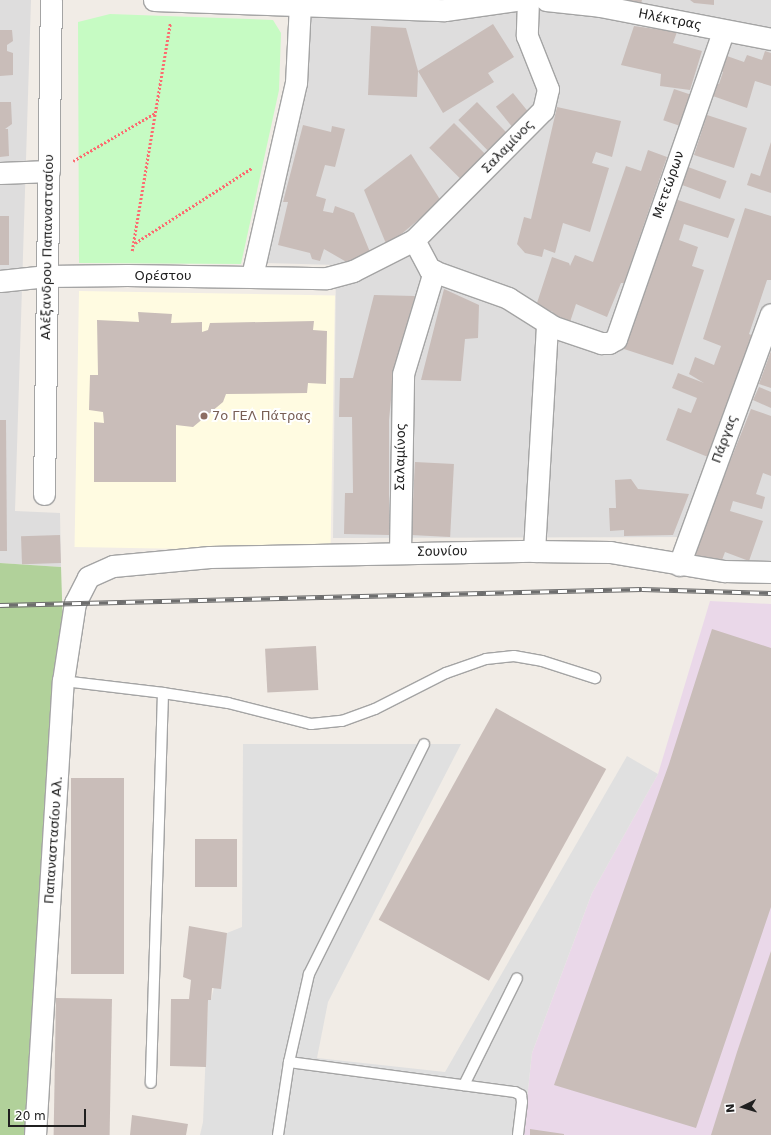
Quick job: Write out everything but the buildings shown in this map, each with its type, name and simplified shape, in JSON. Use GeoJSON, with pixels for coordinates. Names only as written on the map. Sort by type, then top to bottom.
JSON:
{"type":"FeatureCollection","features":[{"type":"Feature","properties":{"kind":"street","name":"Αλέξανδρου Παπαναστασίου"},"geometry":{"type":"LineString","coordinates":[[44,494],[51,0]]}},
{"type":"Feature","properties":{"kind":"street"},"geometry":{"type":"LineString","coordinates":[[164,1],[445,10],[515,0]]}},
{"type":"Feature","properties":{"kind":"street","name":"Σαλαμίνος"},"geometry":{"type":"LineString","coordinates":[[327,278],[353,271],[414,240],[543,110],[548,89],[526,36],[528,0]]}},
{"type":"Feature","properties":{"kind":"street","name":"Ηλέκτρας"},"geometry":{"type":"LineString","coordinates":[[546,0],[600,6],[723,31],[771,39]]}},
{"type":"Feature","properties":{"kind":"street"},"geometry":{"type":"LineString","coordinates":[[252,276],[283,148],[296,83],[300,5]]}},
{"type":"Feature","properties":{"kind":"street","name":"Μετεώρων"},"geometry":{"type":"LineString","coordinates":[[547,322],[588,340],[605,344],[616,339],[723,31]]}},
{"type":"Feature","properties":{"kind":"street"},"geometry":{"type":"LineString","coordinates":[[0,173],[49,171]]}},
{"type":"Feature","properties":{"kind":"street"},"geometry":{"type":"LineString","coordinates":[[414,240],[432,270],[517,302],[547,322],[534,551]]}},
{"type":"Feature","properties":{"kind":"street","name":"Σαλαμίνος"},"geometry":{"type":"LineString","coordinates":[[400,552],[402,374],[432,270]]}},
{"type":"Feature","properties":{"kind":"street","name":"Ορέστου"},"geometry":{"type":"LineString","coordinates":[[0,281],[48,276],[127,275],[327,278]]}},
{"type":"Feature","properties":{"kind":"street","name":"Πάργας"},"geometry":{"type":"LineString","coordinates":[[679,564],[771,314]]}},
{"type":"Feature","properties":{"kind":"street","name":"Σουνίου"},"geometry":{"type":"LineString","coordinates":[[113,566],[210,557],[400,552],[534,551],[610,552],[679,564],[748,572],[771,572]]}},
{"type":"Feature","properties":{"kind":"street","name":"Παπαναστασίου Αλ."},"geometry":{"type":"LineString","coordinates":[[35,1135],[63,681],[67,644],[78,592],[88,577],[113,566]]}},
{"type":"Feature","properties":{"kind":"lane"},"geometry":{"type":"LineString","coordinates":[[63,681],[163,693],[228,703],[311,724],[342,721],[375,709],[446,673],[486,659],[514,656],[542,660],[595,678]]}},
{"type":"Feature","properties":{"kind":"lane"},"geometry":{"type":"LineString","coordinates":[[151,1083],[163,693]]}},
{"type":"Feature","properties":{"kind":"lane"},"geometry":{"type":"LineString","coordinates":[[278,1135],[289,1062],[309,974],[424,744]]}},
{"type":"Feature","properties":{"kind":"lane"},"geometry":{"type":"LineString","coordinates":[[464,1085],[517,978]]}},
{"type":"Feature","properties":{"kind":"lane"},"geometry":{"type":"LineString","coordinates":[[289,1062],[515,1092],[521,1095],[522,1102],[518,1135]]}},
{"type":"Feature","properties":{"kind":"path"},"geometry":{"type":"LineString","coordinates":[[127,275],[134,243],[156,113],[164,1]]}},
{"type":"Feature","properties":{"kind":"path"},"geometry":{"type":"LineString","coordinates":[[49,171],[79,159],[156,113]]}},
{"type":"Feature","properties":{"kind":"path"},"geometry":{"type":"LineString","coordinates":[[134,243],[283,148]]}},
{"type":"Feature","properties":{"kind":"shaded area"},"geometry":{"type":"Polygon","coordinates":[[[0,0],[31,0],[15,511],[60,513],[61,567],[0,563],[0,0]]]}},
{"type":"Feature","properties":{"kind":"shaded area"},"geometry":{"type":"Polygon","coordinates":[[[301,0],[771,0],[771,565],[722,560],[700,537],[333,538],[336,265],[266,263],[301,0]]]}},
{"type":"Feature","properties":{"kind":"shaded area","name":"7ο ΓΕΛ Πάτρας"},"geometry":{"type":"Polygon","coordinates":[[[79,291],[335,295],[330,551],[75,547],[79,291]]]}},
{"type":"Feature","properties":{"kind":"shaded area"},"geometry":{"type":"Polygon","coordinates":[[[710,601],[771,604],[771,1135],[523,1135],[532,1053],[592,893],[658,774],[710,601]]]}},
{"type":"Feature","properties":{"kind":"shaded area"},"geometry":{"type":"Polygon","coordinates":[[[243,744],[461,744],[328,1002],[317,1058],[445,1072],[627,756],[658,774],[592,893],[532,1053],[523,1135],[200,1135],[203,1122],[208,1000],[211,1000],[227,933],[242,927],[243,744]]]}},
{"type":"Feature","properties":{"kind":"green space"},"geometry":{"type":"Polygon","coordinates":[[[110,14],[273,20],[281,33],[279,90],[241,264],[79,263],[78,22],[110,14]]]}},
{"type":"Feature","properties":{"kind":"green space"},"geometry":{"type":"Polygon","coordinates":[[[0,563],[61,567],[63,628],[29,1135],[0,1135],[0,563]]]}},
{"type":"Feature","properties":{"kind":"railway"},"geometry":{"type":"LineString","coordinates":[[0,605],[642,589],[771,593]]}},
{"type":"Feature","properties":{"kind":"place","name":"7ο ΓΕΛ Πάτρας"},"geometry":{"type":"Point","coordinates":[204,416]}}]}
